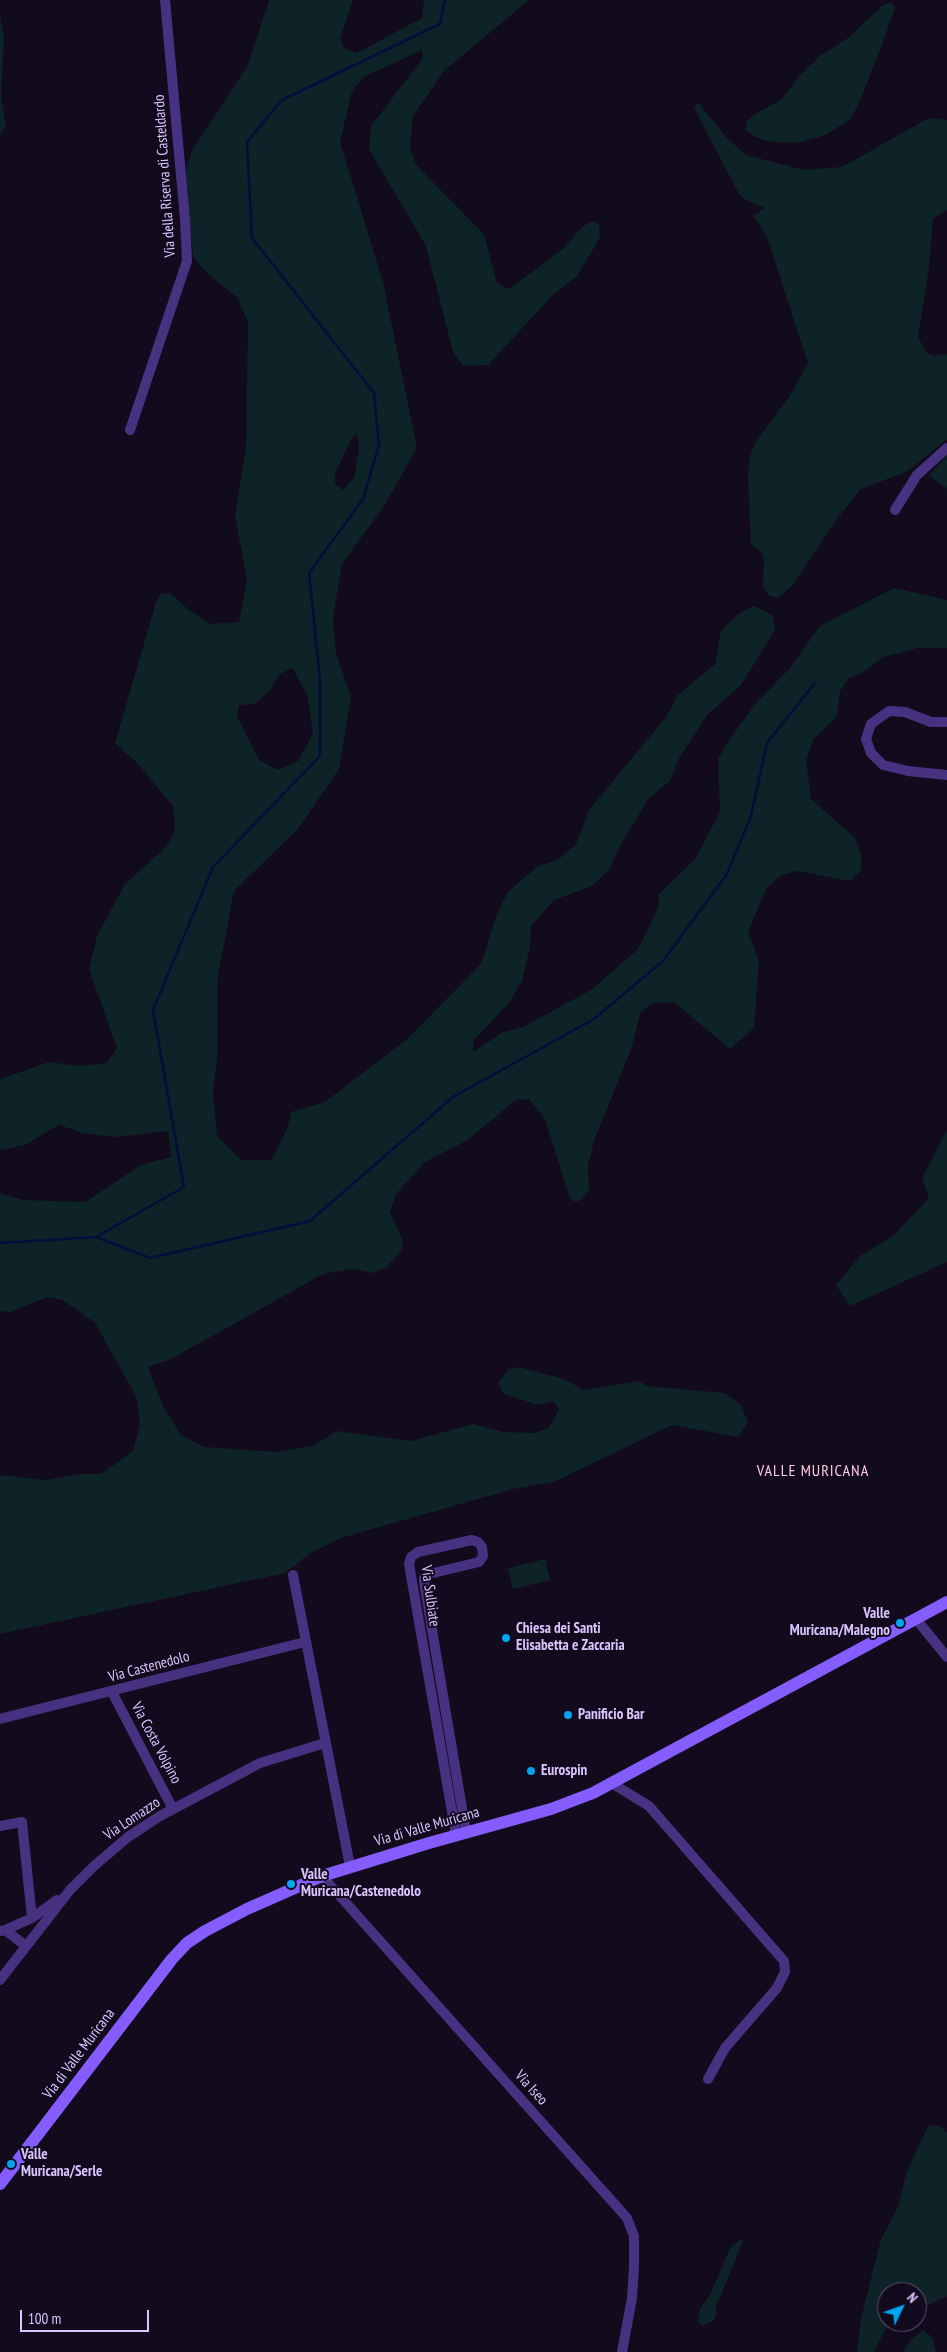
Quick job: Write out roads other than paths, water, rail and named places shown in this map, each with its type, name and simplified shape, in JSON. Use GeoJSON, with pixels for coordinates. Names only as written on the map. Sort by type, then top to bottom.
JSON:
{"type":"FeatureCollection","features":[{"type":"Feature","properties":{"kind":"street","name":"Via della Riserva di Casteldardo"},"geometry":{"type":"LineString","coordinates":[[130,430],[186,261],[186,219],[176,132],[165,0]]}},
{"type":"Feature","properties":{"kind":"street"},"geometry":{"type":"LineString","coordinates":[[895,510],[917,475],[947,448]]}},
{"type":"Feature","properties":{"kind":"street"},"geometry":{"type":"LineString","coordinates":[[947,722],[931,722],[905,712],[889,711],[871,724],[866,738],[871,753],[883,765],[908,772],[947,776]]}},
{"type":"Feature","properties":{"kind":"street","name":"Via Sulbiate"},"geometry":{"type":"LineString","coordinates":[[472,1540],[478,1542],[483,1549],[483,1556],[479,1562],[429,1574],[424,1578],[461,1834],[409,1564],[412,1557],[418,1552],[472,1540]]}},
{"type":"Feature","properties":{"kind":"street"},"geometry":{"type":"LineString","coordinates":[[292,1575],[350,1866]]}},
{"type":"Feature","properties":{"kind":"street","name":"Via di Valle Muricana"},"geometry":{"type":"LineString","coordinates":[[0,2184],[180,1951],[200,1934],[247,1909],[322,1876],[350,1866],[552,1809],[613,1784],[947,1602]]}},
{"type":"Feature","properties":{"kind":"street"},"geometry":{"type":"LineString","coordinates":[[916,1620],[947,1657]]}},
{"type":"Feature","properties":{"kind":"street","name":"Via Castenedolo"},"geometry":{"type":"LineString","coordinates":[[0,1719],[305,1642]]}},
{"type":"Feature","properties":{"kind":"street","name":"Via Costa Volpino"},"geometry":{"type":"LineString","coordinates":[[112,1692],[173,1809]]}},
{"type":"Feature","properties":{"kind":"street","name":"Via Lomazzo"},"geometry":{"type":"LineString","coordinates":[[0,1980],[70,1890],[110,1851],[173,1809],[260,1763],[325,1743]]}},
{"type":"Feature","properties":{"kind":"street"},"geometry":{"type":"LineString","coordinates":[[613,1784],[649,1806],[779,1952],[784,1961],[785,1972],[778,1988],[725,2048],[708,2079]]}},
{"type":"Feature","properties":{"kind":"street"},"geometry":{"type":"LineString","coordinates":[[0,1826],[22,1822],[32,1918]]}},
{"type":"Feature","properties":{"kind":"street","name":"Via Iseo"},"geometry":{"type":"LineString","coordinates":[[322,1876],[630,2222],[634,2236],[634,2267],[632,2298],[622,2352]]}},
{"type":"Feature","properties":{"kind":"street"},"geometry":{"type":"LineString","coordinates":[[3,1931],[32,1918],[70,1890]]}},
{"type":"Feature","properties":{"kind":"street"},"geometry":{"type":"LineString","coordinates":[[3,1931],[26,1946]]}},
{"type":"Feature","properties":{"kind":"waterway"},"geometry":{"type":"LineString","coordinates":[[0,1243],[96,1237],[184,1187],[153,1010],[213,867],[320,756],[320,680],[309,573],[363,499],[379,445],[374,393],[252,238],[247,142],[282,100],[440,24],[445,0]]}},
{"type":"Feature","properties":{"kind":"waterway"},"geometry":{"type":"LineString","coordinates":[[96,1237],[150,1258],[310,1221],[453,1097],[594,1019],[663,961],[727,874],[751,816],[767,743],[815,683]]}},
{"type":"Feature","properties":{"kind":"place","name":"Valle Muricana/Malegno"},"geometry":{"type":"Point","coordinates":[900,1623]}},
{"type":"Feature","properties":{"kind":"place","name":"Chiesa dei Santi Elisabetta e Zaccaria"},"geometry":{"type":"Point","coordinates":[506,1638]}},
{"type":"Feature","properties":{"kind":"place","name":"Panificio Bar"},"geometry":{"type":"Point","coordinates":[568,1715]}},
{"type":"Feature","properties":{"kind":"place","name":"Eurospin"},"geometry":{"type":"Point","coordinates":[531,1771]}},
{"type":"Feature","properties":{"kind":"place","name":"Valle Muricana/Castenedolo"},"geometry":{"type":"Point","coordinates":[291,1884]}},
{"type":"Feature","properties":{"kind":"place","name":"Valle Muricana/Serle"},"geometry":{"type":"Point","coordinates":[11,2164]}},
{"type":"Feature","properties":{"kind":"district","name":"VALLE MURICANA"},"geometry":{"type":"Point","coordinates":[813,1471]}}]}
